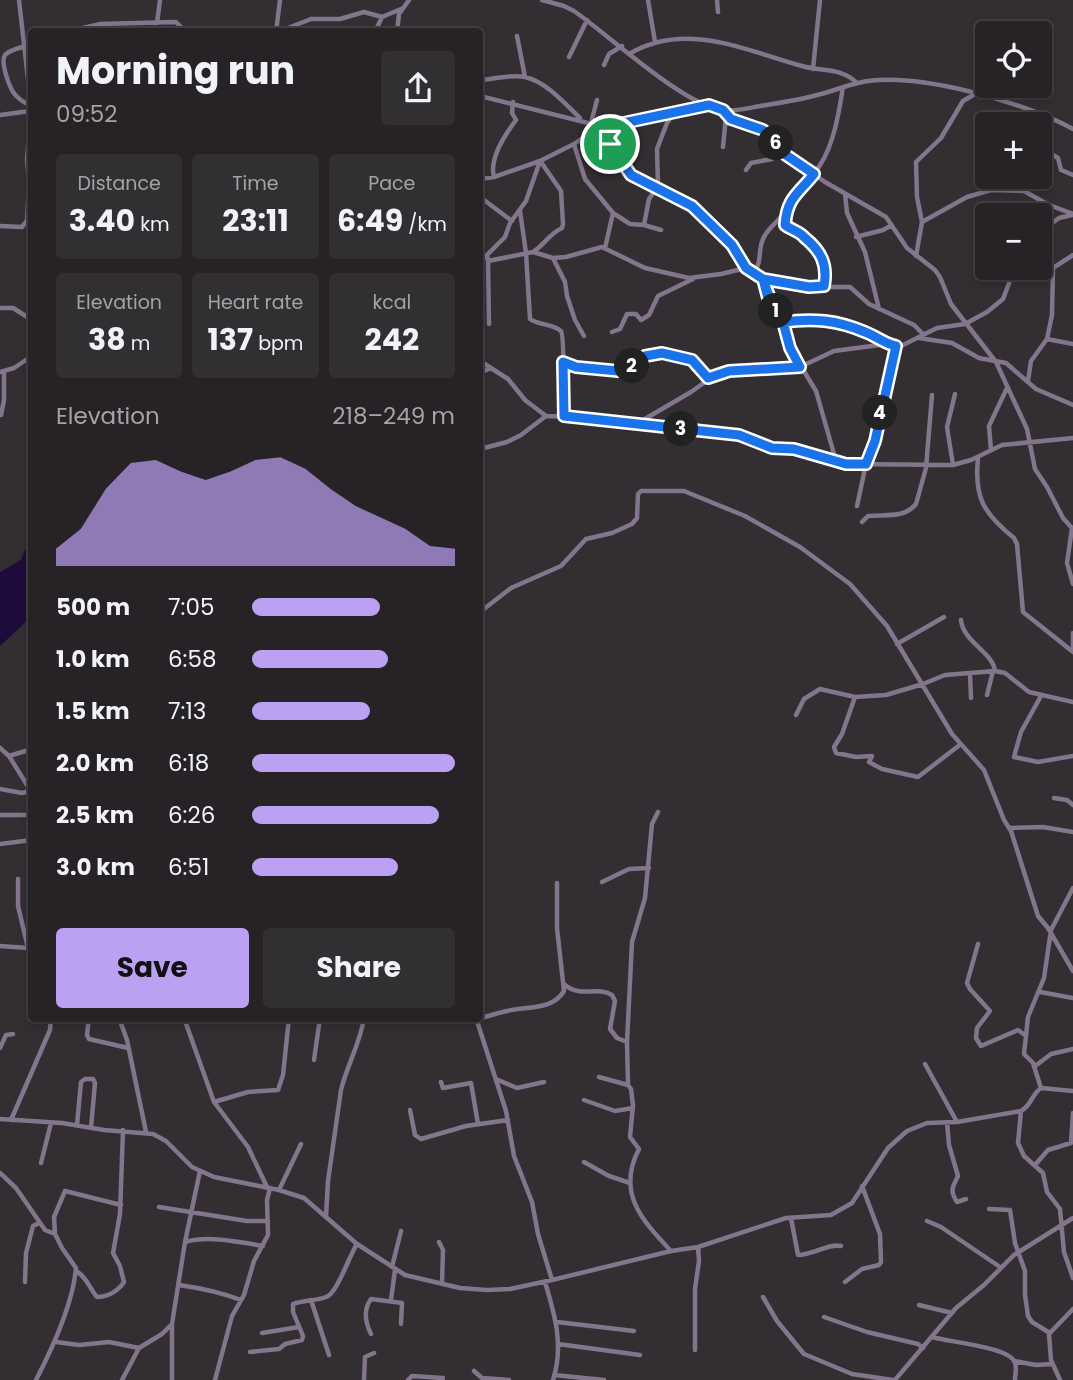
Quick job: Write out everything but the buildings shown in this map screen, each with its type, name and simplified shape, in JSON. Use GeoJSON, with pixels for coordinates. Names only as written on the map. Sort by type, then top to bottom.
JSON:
{"type":"FeatureCollection","features":[{"type":"Feature","properties":{"kind":"street"},"geometry":{"type":"LineString","coordinates":[[19,0],[28,82]]}},
{"type":"Feature","properties":{"kind":"street"},"geometry":{"type":"LineString","coordinates":[[157,23],[160,0]]}},
{"type":"Feature","properties":{"kind":"street"},"geometry":{"type":"LineString","coordinates":[[277,28],[279,0]]}},
{"type":"Feature","properties":{"kind":"street"},"geometry":{"type":"LineString","coordinates":[[377,28],[382,17],[401,9],[409,0]]}},
{"type":"Feature","properties":{"kind":"street"},"geometry":{"type":"LineString","coordinates":[[542,0],[566,3],[669,84],[725,113],[731,119],[763,130],[786,155],[886,217],[903,243],[935,270],[951,304],[996,362],[1031,442],[1035,469],[1063,518],[1072,527],[1067,564],[1073,584]]}},
{"type":"Feature","properties":{"kind":"street"},"geometry":{"type":"LineString","coordinates":[[648,0],[649,20],[655,42]]}},
{"type":"Feature","properties":{"kind":"street"},"geometry":{"type":"LineString","coordinates":[[717,0],[718,12]]}},
{"type":"Feature","properties":{"kind":"street"},"geometry":{"type":"LineString","coordinates":[[813,69],[820,0]]}},
{"type":"Feature","properties":{"kind":"street"},"geometry":{"type":"LineString","coordinates":[[398,28],[401,9]]}},
{"type":"Feature","properties":{"kind":"street"},"geometry":{"type":"LineString","coordinates":[[286,28],[301,21],[340,19],[358,12],[382,17]]}},
{"type":"Feature","properties":{"kind":"street"},"geometry":{"type":"LineString","coordinates":[[569,57],[587,20]]}},
{"type":"Feature","properties":{"kind":"street"},"geometry":{"type":"LineString","coordinates":[[83,28],[100,24],[157,23],[179,24],[182,28]]}},
{"type":"Feature","properties":{"kind":"street"},"geometry":{"type":"LineString","coordinates":[[179,24],[180,28]]}},
{"type":"Feature","properties":{"kind":"street"},"geometry":{"type":"LineString","coordinates":[[517,36],[525,77]]}},
{"type":"Feature","properties":{"kind":"street"},"geometry":{"type":"LineString","coordinates":[[631,54],[655,42],[726,42],[813,69],[842,72],[857,83]]}},
{"type":"Feature","properties":{"kind":"street"},"geometry":{"type":"LineString","coordinates":[[28,46],[7,53],[2,59],[13,92],[28,106]]}},
{"type":"Feature","properties":{"kind":"street"},"geometry":{"type":"LineString","coordinates":[[604,65],[607,57],[622,46]]}},
{"type":"Feature","properties":{"kind":"street"},"geometry":{"type":"LineString","coordinates":[[483,80],[525,77],[555,95],[581,120]]}},
{"type":"Feature","properties":{"kind":"street"},"geometry":{"type":"LineString","coordinates":[[725,113],[799,100],[869,81],[926,83],[975,94]]}},
{"type":"Feature","properties":{"kind":"street"},"geometry":{"type":"LineString","coordinates":[[754,272],[760,265],[760,248],[764,236],[773,223],[787,211],[797,191],[814,174],[825,156],[840,108],[843,88]]}},
{"type":"Feature","properties":{"kind":"street"},"geometry":{"type":"LineString","coordinates":[[916,256],[922,222],[917,197],[916,162],[941,138],[963,101],[975,95]]}},
{"type":"Feature","properties":{"kind":"street"},"geometry":{"type":"LineString","coordinates":[[483,97],[600,126],[709,105]]}},
{"type":"Feature","properties":{"kind":"street"},"geometry":{"type":"LineString","coordinates":[[989,98],[1055,119],[1073,128]]}},
{"type":"Feature","properties":{"kind":"street"},"geometry":{"type":"LineString","coordinates":[[592,123],[597,100]]}},
{"type":"Feature","properties":{"kind":"street"},"geometry":{"type":"LineString","coordinates":[[494,177],[492,162],[516,120],[512,113],[513,102]]}},
{"type":"Feature","properties":{"kind":"street"},"geometry":{"type":"LineString","coordinates":[[0,115],[28,109]]}},
{"type":"Feature","properties":{"kind":"street"},"geometry":{"type":"LineString","coordinates":[[643,225],[649,199],[657,188],[657,149],[667,123],[675,112]]}},
{"type":"Feature","properties":{"kind":"street"},"geometry":{"type":"LineString","coordinates":[[723,147],[725,113]]}},
{"type":"Feature","properties":{"kind":"street"},"geometry":{"type":"LineString","coordinates":[[614,125],[609,140],[615,154],[631,175],[692,206],[732,245],[746,268],[763,279],[809,287],[850,288],[869,304],[914,326],[921,336],[952,343],[979,358],[1006,363],[1043,393],[1073,405]]}},
{"type":"Feature","properties":{"kind":"street"},"geometry":{"type":"LineString","coordinates":[[483,179],[540,161],[574,144],[600,126]]}},
{"type":"Feature","properties":{"kind":"street"},"geometry":{"type":"LineString","coordinates":[[574,144],[586,179],[613,213],[630,224],[661,230]]}},
{"type":"Feature","properties":{"kind":"street"},"geometry":{"type":"LineString","coordinates":[[746,170],[751,163],[772,159],[778,146]]}},
{"type":"Feature","properties":{"kind":"street"},"geometry":{"type":"LineString","coordinates":[[1052,155],[1058,158],[1061,170],[1073,175]]}},
{"type":"Feature","properties":{"kind":"street"},"geometry":{"type":"LineString","coordinates":[[483,259],[505,237],[526,201],[540,161]]}},
{"type":"Feature","properties":{"kind":"street"},"geometry":{"type":"LineString","coordinates":[[533,252],[551,234],[562,229],[563,224],[561,191],[540,161]]}},
{"type":"Feature","properties":{"kind":"street"},"geometry":{"type":"LineString","coordinates":[[922,222],[967,197],[991,190],[1024,191],[1073,215]]}},
{"type":"Feature","properties":{"kind":"street"},"geometry":{"type":"LineString","coordinates":[[845,194],[847,214],[865,252],[879,309]]}},
{"type":"Feature","properties":{"kind":"street"},"geometry":{"type":"LineString","coordinates":[[483,199],[512,221]]}},
{"type":"Feature","properties":{"kind":"street"},"geometry":{"type":"LineString","coordinates":[[0,226],[22,227],[27,221],[28,202]]}},
{"type":"Feature","properties":{"kind":"street"},"geometry":{"type":"LineString","coordinates":[[520,211],[526,253],[530,319],[562,332],[564,339],[564,416]]}},
{"type":"Feature","properties":{"kind":"street"},"geometry":{"type":"LineString","coordinates":[[787,211],[787,228],[805,237],[819,252],[826,268],[824,286]]}},
{"type":"Feature","properties":{"kind":"street"},"geometry":{"type":"LineString","coordinates":[[605,248],[613,213]]}},
{"type":"Feature","properties":{"kind":"street"},"geometry":{"type":"LineString","coordinates":[[1052,223],[1059,218],[1073,215]]}},
{"type":"Feature","properties":{"kind":"street"},"geometry":{"type":"LineString","coordinates":[[856,237],[892,225]]}},
{"type":"Feature","properties":{"kind":"street"},"geometry":{"type":"LineString","coordinates":[[488,261],[533,252],[553,258],[571,256],[595,247],[605,248],[645,268],[694,278]]}},
{"type":"Feature","properties":{"kind":"street"},"geometry":{"type":"LineString","coordinates":[[488,254],[489,324]]}},
{"type":"Feature","properties":{"kind":"street"},"geometry":{"type":"LineString","coordinates":[[1028,382],[1031,361],[1047,339],[1052,315],[1053,268],[1073,255]]}},
{"type":"Feature","properties":{"kind":"street"},"geometry":{"type":"LineString","coordinates":[[553,258],[565,282],[575,320],[584,336]]}},
{"type":"Feature","properties":{"kind":"street"},"geometry":{"type":"LineString","coordinates":[[612,332],[620,329],[627,314],[636,314],[641,320],[645,319],[657,296],[694,278],[746,268]]}},
{"type":"Feature","properties":{"kind":"street"},"geometry":{"type":"LineString","coordinates":[[763,279],[768,298],[783,322],[790,348],[816,391],[836,461]]}},
{"type":"Feature","properties":{"kind":"street"},"geometry":{"type":"LineString","coordinates":[[783,322],[808,319],[833,321],[867,332],[887,344],[901,346],[937,328],[965,324],[987,312],[1003,299],[1010,280]]}},
{"type":"Feature","properties":{"kind":"street"},"geometry":{"type":"LineString","coordinates":[[0,309],[13,308],[28,317]]}},
{"type":"Feature","properties":{"kind":"street"},"geometry":{"type":"LineString","coordinates":[[1047,339],[1073,344]]}},
{"type":"Feature","properties":{"kind":"street"},"geometry":{"type":"LineString","coordinates":[[637,423],[691,392],[708,378],[729,371],[800,367],[834,351],[887,344]]}},
{"type":"Feature","properties":{"kind":"street"},"geometry":{"type":"LineString","coordinates":[[857,506],[896,346]]}},
{"type":"Feature","properties":{"kind":"street"},"geometry":{"type":"LineString","coordinates":[[563,362],[576,367],[618,371],[645,356],[662,353],[692,360],[708,378]]}},
{"type":"Feature","properties":{"kind":"street"},"geometry":{"type":"LineString","coordinates":[[1,415],[4,400],[2,371],[14,368],[28,359]]}},
{"type":"Feature","properties":{"kind":"street"},"geometry":{"type":"LineString","coordinates":[[485,370],[508,379],[532,408],[546,416],[739,435],[772,448],[794,449],[836,461],[953,465],[978,458],[1002,445],[1073,438]]}},
{"type":"Feature","properties":{"kind":"street"},"geometry":{"type":"LineString","coordinates":[[991,450],[989,426],[1007,388]]}},
{"type":"Feature","properties":{"kind":"street"},"geometry":{"type":"LineString","coordinates":[[953,465],[947,427],[955,394]]}},
{"type":"Feature","properties":{"kind":"street"},"geometry":{"type":"LineString","coordinates":[[862,522],[868,516],[898,514],[913,508],[926,465],[932,395]]}},
{"type":"Feature","properties":{"kind":"street"},"geometry":{"type":"LineString","coordinates":[[483,448],[521,435],[546,416]]}},
{"type":"Feature","properties":{"kind":"street"},"geometry":{"type":"LineString","coordinates":[[978,458],[977,486],[984,510],[1017,544],[1023,612],[1073,652]]}},
{"type":"Feature","properties":{"kind":"street"},"geometry":{"type":"LineString","coordinates":[[483,610],[511,588],[561,566],[586,539],[606,535],[632,524],[638,518],[639,492],[681,491],[745,516],[800,547],[850,584],[881,618],[952,734],[984,770],[1009,828],[1036,911],[1073,971]]}},
{"type":"Feature","properties":{"kind":"street"},"geometry":{"type":"LineString","coordinates":[[897,644],[944,617]]}},
{"type":"Feature","properties":{"kind":"street"},"geometry":{"type":"LineString","coordinates":[[961,620],[963,629],[994,662],[988,695]]}},
{"type":"Feature","properties":{"kind":"street"},"geometry":{"type":"LineString","coordinates":[[1073,633],[1073,652]]}},
{"type":"Feature","properties":{"kind":"street"},"geometry":{"type":"LineString","coordinates":[[796,715],[804,699],[820,689],[855,698],[886,695],[945,675],[994,671],[1005,673],[1025,690],[1073,702]]}},
{"type":"Feature","properties":{"kind":"street"},"geometry":{"type":"LineString","coordinates":[[970,674],[971,698]]}},
{"type":"Feature","properties":{"kind":"street"},"geometry":{"type":"LineString","coordinates":[[1041,696],[1021,732],[1014,757],[1038,762],[1073,756]]}},
{"type":"Feature","properties":{"kind":"street"},"geometry":{"type":"LineString","coordinates":[[855,698],[842,734],[834,747],[836,753],[841,756],[872,756],[869,762],[882,769],[918,777],[961,744]]}},
{"type":"Feature","properties":{"kind":"street"},"geometry":{"type":"LineString","coordinates":[[0,748],[9,756],[28,786]]}},
{"type":"Feature","properties":{"kind":"street"},"geometry":{"type":"LineString","coordinates":[[9,756],[28,750]]}},
{"type":"Feature","properties":{"kind":"street"},"geometry":{"type":"LineString","coordinates":[[0,789],[28,792]]}},
{"type":"Feature","properties":{"kind":"street"},"geometry":{"type":"LineString","coordinates":[[1054,798],[1068,800],[1073,805]]}},
{"type":"Feature","properties":{"kind":"street"},"geometry":{"type":"LineString","coordinates":[[658,812],[652,824],[643,908],[632,942],[627,1042],[628,1085],[632,1093],[630,1137],[639,1149],[630,1183],[636,1209],[671,1251]]}},
{"type":"Feature","properties":{"kind":"street"},"geometry":{"type":"LineString","coordinates":[[0,823],[1,815],[28,815]]}},
{"type":"Feature","properties":{"kind":"street"},"geometry":{"type":"LineString","coordinates":[[1009,828],[1043,827],[1073,832]]}},
{"type":"Feature","properties":{"kind":"street"},"geometry":{"type":"LineString","coordinates":[[0,844],[28,841]]}},
{"type":"Feature","properties":{"kind":"street"},"geometry":{"type":"LineString","coordinates":[[602,882],[629,869],[649,868]]}},
{"type":"Feature","properties":{"kind":"street"},"geometry":{"type":"LineString","coordinates":[[0,946],[28,948],[18,906],[18,879]]}},
{"type":"Feature","properties":{"kind":"street"},"geometry":{"type":"LineString","coordinates":[[483,1018],[513,1009],[545,1006],[560,997],[564,984],[557,928],[557,883]]}},
{"type":"Feature","properties":{"kind":"street"},"geometry":{"type":"LineString","coordinates":[[1041,1088],[1034,1067],[1024,1054],[1029,1015],[1040,992],[1050,935],[1073,888]]}},
{"type":"Feature","properties":{"kind":"street"},"geometry":{"type":"LineString","coordinates":[[978,944],[968,986],[990,1011],[977,1028],[979,1043],[981,1046],[1018,1030],[1026,1037]]}},
{"type":"Feature","properties":{"kind":"street"},"geometry":{"type":"LineString","coordinates":[[564,984],[578,992],[599,990],[612,995],[615,1002],[610,1029],[617,1038],[627,1042]]}},
{"type":"Feature","properties":{"kind":"street"},"geometry":{"type":"LineString","coordinates":[[1040,992],[1073,998]]}},
{"type":"Feature","properties":{"kind":"street"},"geometry":{"type":"LineString","coordinates":[[11,1120],[50,1030],[51,1022]]}},
{"type":"Feature","properties":{"kind":"street"},"geometry":{"type":"LineString","coordinates":[[89,1022],[89,1039],[128,1048]]}},
{"type":"Feature","properties":{"kind":"street"},"geometry":{"type":"LineString","coordinates":[[120,1022],[146,1132]]}},
{"type":"Feature","properties":{"kind":"street"},"geometry":{"type":"LineString","coordinates":[[185,1022],[214,1102],[248,1147],[269,1188],[268,1235],[254,1261],[250,1279],[232,1316],[215,1380]]}},
{"type":"Feature","properties":{"kind":"street"},"geometry":{"type":"LineString","coordinates":[[214,1102],[248,1092],[278,1090],[283,1075],[289,1022]]}},
{"type":"Feature","properties":{"kind":"street"},"geometry":{"type":"LineString","coordinates":[[314,1060],[319,1022]]}},
{"type":"Feature","properties":{"kind":"street"},"geometry":{"type":"LineString","coordinates":[[326,1216],[328,1181],[341,1090],[344,1076],[359,1042],[363,1022]]}},
{"type":"Feature","properties":{"kind":"street"},"geometry":{"type":"LineString","coordinates":[[479,1022],[508,1120],[514,1156],[532,1202],[552,1280]]}},
{"type":"Feature","properties":{"kind":"street"},"geometry":{"type":"LineString","coordinates":[[0,1048],[6,1035],[13,1034]]}},
{"type":"Feature","properties":{"kind":"street"},"geometry":{"type":"LineString","coordinates":[[1034,1067],[1051,1054],[1073,1049]]}},
{"type":"Feature","properties":{"kind":"street"},"geometry":{"type":"LineString","coordinates":[[925,1064],[957,1122]]}},
{"type":"Feature","properties":{"kind":"street"},"geometry":{"type":"LineString","coordinates":[[599,1077],[628,1085]]}},
{"type":"Feature","properties":{"kind":"street"},"geometry":{"type":"LineString","coordinates":[[77,1125],[81,1082],[93,1079],[95,1082],[91,1128]]}},
{"type":"Feature","properties":{"kind":"street"},"geometry":{"type":"LineString","coordinates":[[497,1079],[517,1088],[544,1082]]}},
{"type":"Feature","properties":{"kind":"street"},"geometry":{"type":"LineString","coordinates":[[441,1082],[443,1088],[471,1083],[478,1124]]}},
{"type":"Feature","properties":{"kind":"street"},"geometry":{"type":"LineString","coordinates":[[0,1119],[146,1132],[166,1140],[187,1163],[200,1171],[222,1180],[279,1190],[304,1198],[356,1244],[411,1277],[487,1290],[510,1289],[545,1282],[671,1251],[698,1247],[791,1218],[819,1217],[842,1210],[852,1203],[888,1147],[898,1136],[917,1126],[1021,1111],[1026,1109],[1041,1088],[1073,1091]]}},
{"type":"Feature","properties":{"kind":"street"},"geometry":{"type":"LineString","coordinates":[[583,1100],[615,1111],[632,1108]]}},
{"type":"Feature","properties":{"kind":"street"},"geometry":{"type":"LineString","coordinates":[[410,1110],[415,1135],[421,1139],[478,1124],[508,1120]]}},
{"type":"Feature","properties":{"kind":"street"},"geometry":{"type":"LineString","coordinates":[[1021,1111],[1018,1143],[1024,1156],[1042,1172],[1047,1192],[1060,1209],[1064,1252],[1073,1278]]}},
{"type":"Feature","properties":{"kind":"street"},"geometry":{"type":"LineString","coordinates":[[1035,1165],[1048,1150],[1071,1143],[1073,1113]]}},
{"type":"Feature","properties":{"kind":"street"},"geometry":{"type":"LineString","coordinates":[[41,1163],[51,1122]]}},
{"type":"Feature","properties":{"kind":"street"},"geometry":{"type":"LineString","coordinates":[[947,1122],[949,1145],[958,1176],[952,1184],[952,1193],[957,1202],[966,1199]]}},
{"type":"Feature","properties":{"kind":"street"},"geometry":{"type":"LineString","coordinates":[[76,1271],[84,1276],[97,1297],[110,1294],[124,1282],[113,1253],[121,1205],[123,1130]]}},
{"type":"Feature","properties":{"kind":"street"},"geometry":{"type":"LineString","coordinates":[[279,1190],[301,1144]]}},
{"type":"Feature","properties":{"kind":"street"},"geometry":{"type":"LineString","coordinates":[[584,1162],[609,1176],[630,1183]]}},
{"type":"Feature","properties":{"kind":"street"},"geometry":{"type":"LineString","coordinates":[[172,1380],[172,1324],[184,1242],[200,1171]]}},
{"type":"Feature","properties":{"kind":"street"},"geometry":{"type":"LineString","coordinates":[[0,1173],[16,1188],[45,1230],[55,1234]]}},
{"type":"Feature","properties":{"kind":"street"},"geometry":{"type":"LineString","coordinates":[[845,1282],[859,1271],[881,1262],[880,1234],[862,1185]]}},
{"type":"Feature","properties":{"kind":"street"},"geometry":{"type":"LineString","coordinates":[[36,1380],[45,1357],[56,1342],[74,1285],[76,1266],[55,1234],[54,1217],[65,1191],[121,1205]]}},
{"type":"Feature","properties":{"kind":"street"},"geometry":{"type":"LineString","coordinates":[[159,1207],[247,1221],[268,1221]]}},
{"type":"Feature","properties":{"kind":"street"},"geometry":{"type":"LineString","coordinates":[[989,1209],[1010,1210],[1025,1271],[1024,1295],[1028,1316],[1032,1322],[1050,1333]]}},
{"type":"Feature","properties":{"kind":"street"},"geometry":{"type":"LineString","coordinates":[[791,1218],[798,1255],[821,1251],[834,1245],[841,1246]]}},
{"type":"Feature","properties":{"kind":"street"},"geometry":{"type":"LineString","coordinates":[[762,1297],[777,1321],[804,1354],[852,1374],[894,1380],[952,1313],[1000,1267],[1018,1251],[1073,1219]]}},
{"type":"Feature","properties":{"kind":"street"},"geometry":{"type":"LineString","coordinates":[[927,1221],[941,1227],[1000,1267]]}},
{"type":"Feature","properties":{"kind":"street"},"geometry":{"type":"LineString","coordinates":[[25,1282],[27,1248],[33,1225],[39,1223]]}},
{"type":"Feature","properties":{"kind":"street"},"geometry":{"type":"LineString","coordinates":[[391,1300],[401,1231]]}},
{"type":"Feature","properties":{"kind":"street"},"geometry":{"type":"LineString","coordinates":[[184,1242],[221,1240],[263,1246]]}},
{"type":"Feature","properties":{"kind":"street"},"geometry":{"type":"LineString","coordinates":[[439,1242],[443,1250],[442,1284]]}},
{"type":"Feature","properties":{"kind":"street"},"geometry":{"type":"LineString","coordinates":[[250,1352],[279,1349],[285,1344],[300,1342],[303,1336],[293,1312],[293,1304],[327,1297],[334,1292],[356,1244]]}},
{"type":"Feature","properties":{"kind":"street"},"geometry":{"type":"LineString","coordinates":[[695,1350],[698,1247]]}},
{"type":"Feature","properties":{"kind":"street"},"geometry":{"type":"LineString","coordinates":[[545,1282],[557,1322],[558,1359],[554,1377],[604,1380]]}},
{"type":"Feature","properties":{"kind":"street"},"geometry":{"type":"LineString","coordinates":[[179,1285],[218,1291],[241,1300]]}},
{"type":"Feature","properties":{"kind":"street"},"geometry":{"type":"LineString","coordinates":[[311,1300],[329,1355]]}},
{"type":"Feature","properties":{"kind":"street"},"geometry":{"type":"LineString","coordinates":[[371,1334],[365,1321],[369,1300],[402,1303],[401,1324]]}},
{"type":"Feature","properties":{"kind":"street"},"geometry":{"type":"LineString","coordinates":[[919,1305],[952,1313]]}},
{"type":"Feature","properties":{"kind":"street"},"geometry":{"type":"LineString","coordinates":[[1060,1380],[1052,1363],[1050,1333],[1073,1309]]}},
{"type":"Feature","properties":{"kind":"street"},"geometry":{"type":"LineString","coordinates":[[824,1317],[867,1332],[918,1344],[923,1348]]}},
{"type":"Feature","properties":{"kind":"street"},"geometry":{"type":"LineString","coordinates":[[557,1322],[634,1331]]}},
{"type":"Feature","properties":{"kind":"street"},"geometry":{"type":"LineString","coordinates":[[122,1380],[139,1348],[163,1334],[172,1324]]}},
{"type":"Feature","properties":{"kind":"street"},"geometry":{"type":"LineString","coordinates":[[262,1333],[299,1327]]}},
{"type":"Feature","properties":{"kind":"street"},"geometry":{"type":"LineString","coordinates":[[932,1337],[985,1346],[1010,1356],[1014,1361],[1015,1380]]}},
{"type":"Feature","properties":{"kind":"street"},"geometry":{"type":"LineString","coordinates":[[56,1342],[64,1345],[109,1342],[139,1348]]}},
{"type":"Feature","properties":{"kind":"street"},"geometry":{"type":"LineString","coordinates":[[558,1344],[640,1355]]}},
{"type":"Feature","properties":{"kind":"street"},"geometry":{"type":"LineString","coordinates":[[364,1380],[365,1357],[374,1353]]}},
{"type":"Feature","properties":{"kind":"street"},"geometry":{"type":"LineString","coordinates":[[1014,1361],[1037,1365],[1052,1363]]}},
{"type":"Feature","properties":{"kind":"street"},"geometry":{"type":"LineString","coordinates":[[474,1371],[482,1378],[509,1380]]}},
{"type":"Feature","properties":{"kind":"street"},"geometry":{"type":"LineString","coordinates":[[408,1380],[412,1377],[443,1378]]}},
{"type":"Feature","properties":{"kind":"shaded area"},"geometry":{"type":"Polygon","coordinates":[[[28,547],[28,620],[0,646],[0,572],[21,560],[28,547]]]}},
{"type":"Feature","properties":{"kind":"route"},"geometry":{"type":"LineString","coordinates":[[610,144],[614,125],[709,105],[723,110],[731,119],[763,130],[786,155],[814,174],[797,191],[787,211],[785,225],[805,237],[819,252],[826,268],[824,286],[809,287],[763,279],[768,298],[779,316],[783,322],[808,319],[833,321],[867,332],[887,344],[896,346],[875,441],[870,448],[866,464],[846,464],[785,447],[772,448],[739,435],[564,416],[563,362],[576,367],[618,371],[645,356],[662,353],[692,360],[708,378],[729,371],[800,367],[790,348],[783,322],[768,298],[763,279],[746,268],[732,245],[692,206],[631,175],[610,144]]}}]}
